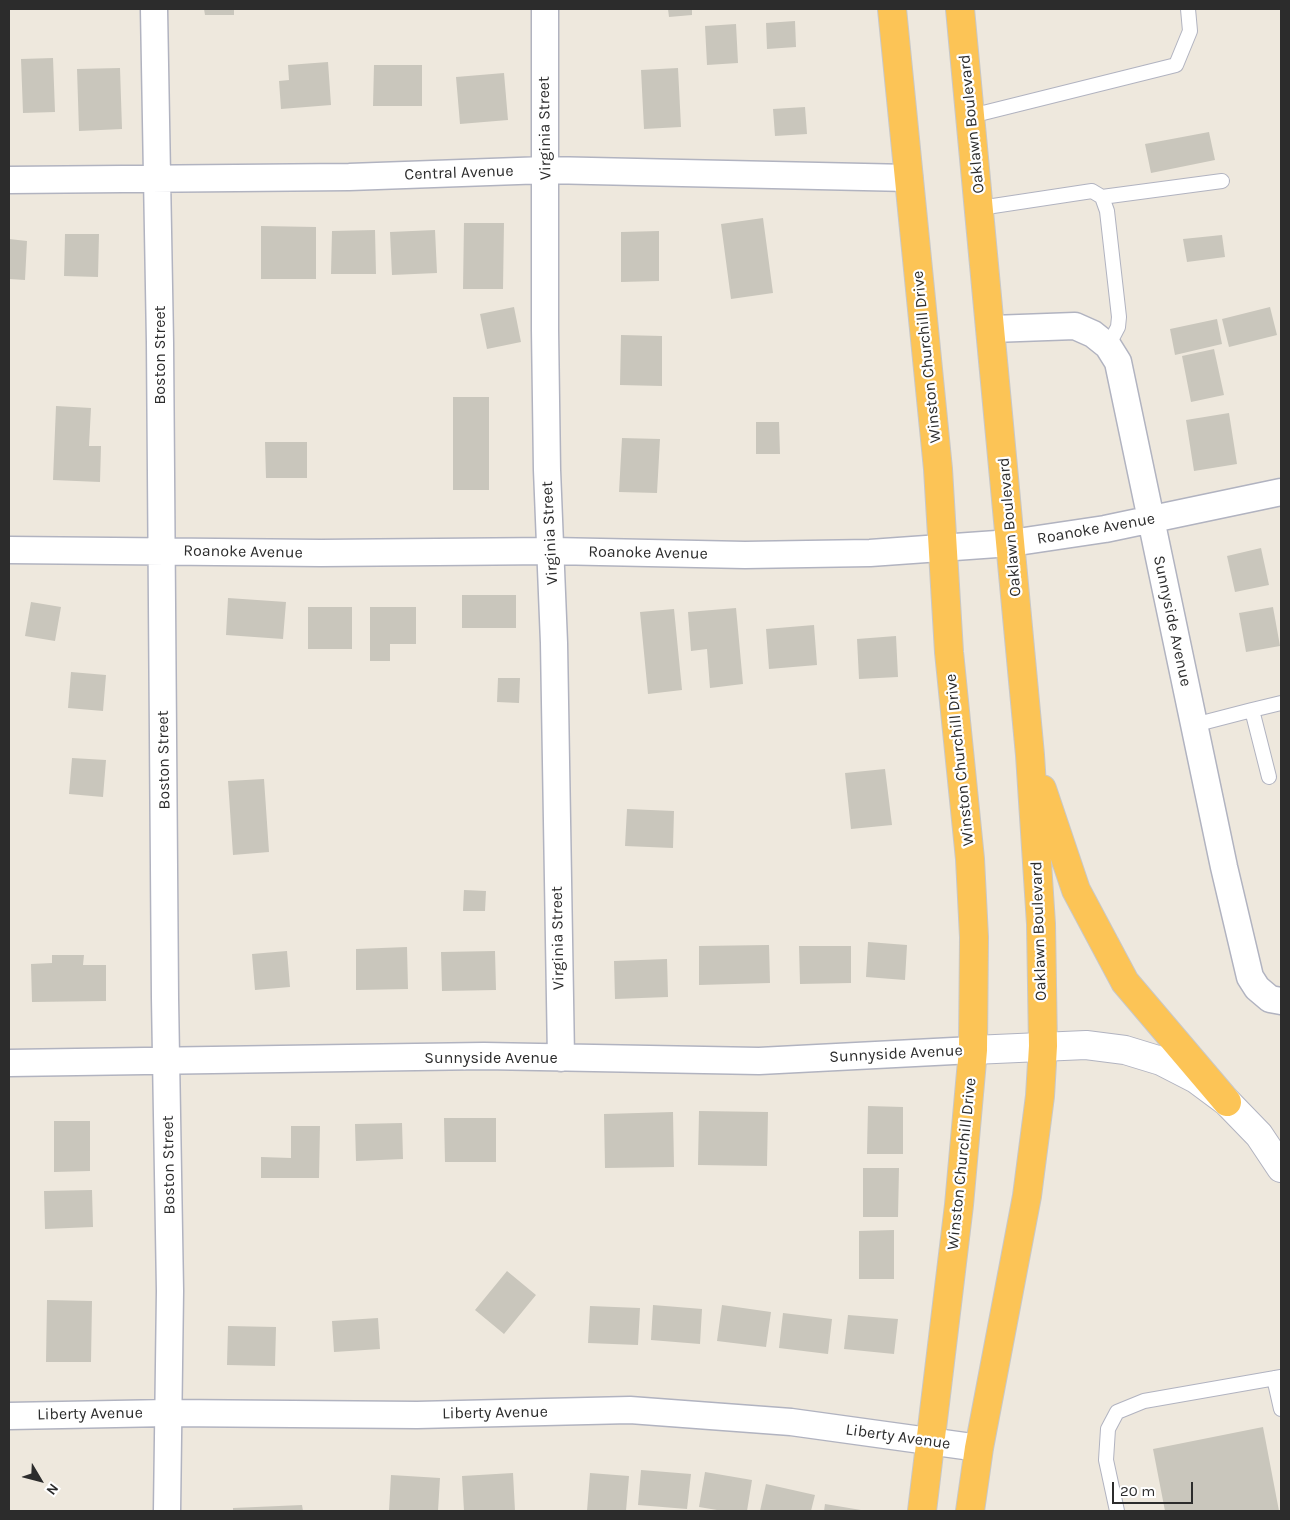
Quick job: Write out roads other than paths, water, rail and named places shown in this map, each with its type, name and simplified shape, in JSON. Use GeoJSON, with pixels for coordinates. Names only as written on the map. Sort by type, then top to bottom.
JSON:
{"type":"FeatureCollection","features":[{"type":"Feature","properties":{"kind":"highway","name":"Winston Churchill Drive"},"geometry":{"type":"LineString","coordinates":[[892,9],[938,469],[949,652],[970,859],[974,937],[973,1050],[959,1205],[922,1511]]}},
{"type":"Feature","properties":{"kind":"highway","name":"Oaklawn Boulevard"},"geometry":{"type":"LineString","coordinates":[[960,9],[992,329],[1030,755],[1041,924],[1043,1046]]}},
{"type":"Feature","properties":{"kind":"highway"},"geometry":{"type":"LineString","coordinates":[[1030,755],[1076,890],[1126,982],[1227,1102]]}},
{"type":"Feature","properties":{"kind":"highway"},"geometry":{"type":"LineString","coordinates":[[970,1511],[979,1448],[1027,1196],[1040,1096],[1043,1046]]}},
{"type":"Feature","properties":{"kind":"street","name":"Boston Street"},"geometry":{"type":"LineString","coordinates":[[154,9],[170,1291],[167,1511]]}},
{"type":"Feature","properties":{"kind":"street","name":"Virginia Street"},"geometry":{"type":"LineString","coordinates":[[545,9],[547,470],[552,551],[561,1058]]}},
{"type":"Feature","properties":{"kind":"street","name":"Central Avenue"},"geometry":{"type":"LineString","coordinates":[[9,180],[349,177],[546,170],[909,178]]}},
{"type":"Feature","properties":{"kind":"street","name":"Sunnyside Avenue"},"geometry":{"type":"LineString","coordinates":[[992,329],[1075,326],[1093,334],[1108,346],[1118,362],[1194,725],[1250,977],[1257,988],[1270,999],[1281,1001]]}},
{"type":"Feature","properties":{"kind":"street","name":"Roanoke Avenue"},"geometry":{"type":"LineString","coordinates":[[9,550],[320,553],[552,551],[745,555],[870,553],[1011,544],[1151,520],[1281,492]]}},
{"type":"Feature","properties":{"kind":"street"},"geometry":{"type":"LineString","coordinates":[[973,1050],[1086,1045],[1125,1050],[1170,1066],[1196,1079],[1227,1102],[1259,1135],[1281,1168]]}},
{"type":"Feature","properties":{"kind":"street","name":"Sunnyside Avenue"},"geometry":{"type":"LineString","coordinates":[[9,1063],[484,1056],[759,1061],[973,1050]]}},
{"type":"Feature","properties":{"kind":"street","name":"Liberty Avenue"},"geometry":{"type":"LineString","coordinates":[[9,1416],[168,1412],[417,1415],[630,1410],[791,1422],[979,1448]]}},
{"type":"Feature","properties":{"kind":"lane"},"geometry":{"type":"LineString","coordinates":[[972,116],[1176,65],[1190,31],[1188,9]]}},
{"type":"Feature","properties":{"kind":"lane"},"geometry":{"type":"LineString","coordinates":[[980,208],[1092,191],[1102,197],[1222,181]]}},
{"type":"Feature","properties":{"kind":"lane"},"geometry":{"type":"LineString","coordinates":[[1102,197],[1107,211],[1120,317],[1118,327],[1108,346]]}},
{"type":"Feature","properties":{"kind":"lane"},"geometry":{"type":"LineString","coordinates":[[1194,725],[1281,703]]}},
{"type":"Feature","properties":{"kind":"lane"},"geometry":{"type":"LineString","coordinates":[[1252,710],[1269,777]]}},
{"type":"Feature","properties":{"kind":"lane"},"geometry":{"type":"LineString","coordinates":[[1117,1511],[1106,1460],[1108,1429],[1117,1412],[1144,1401],[1278,1377],[1281,1409]]}}]}
